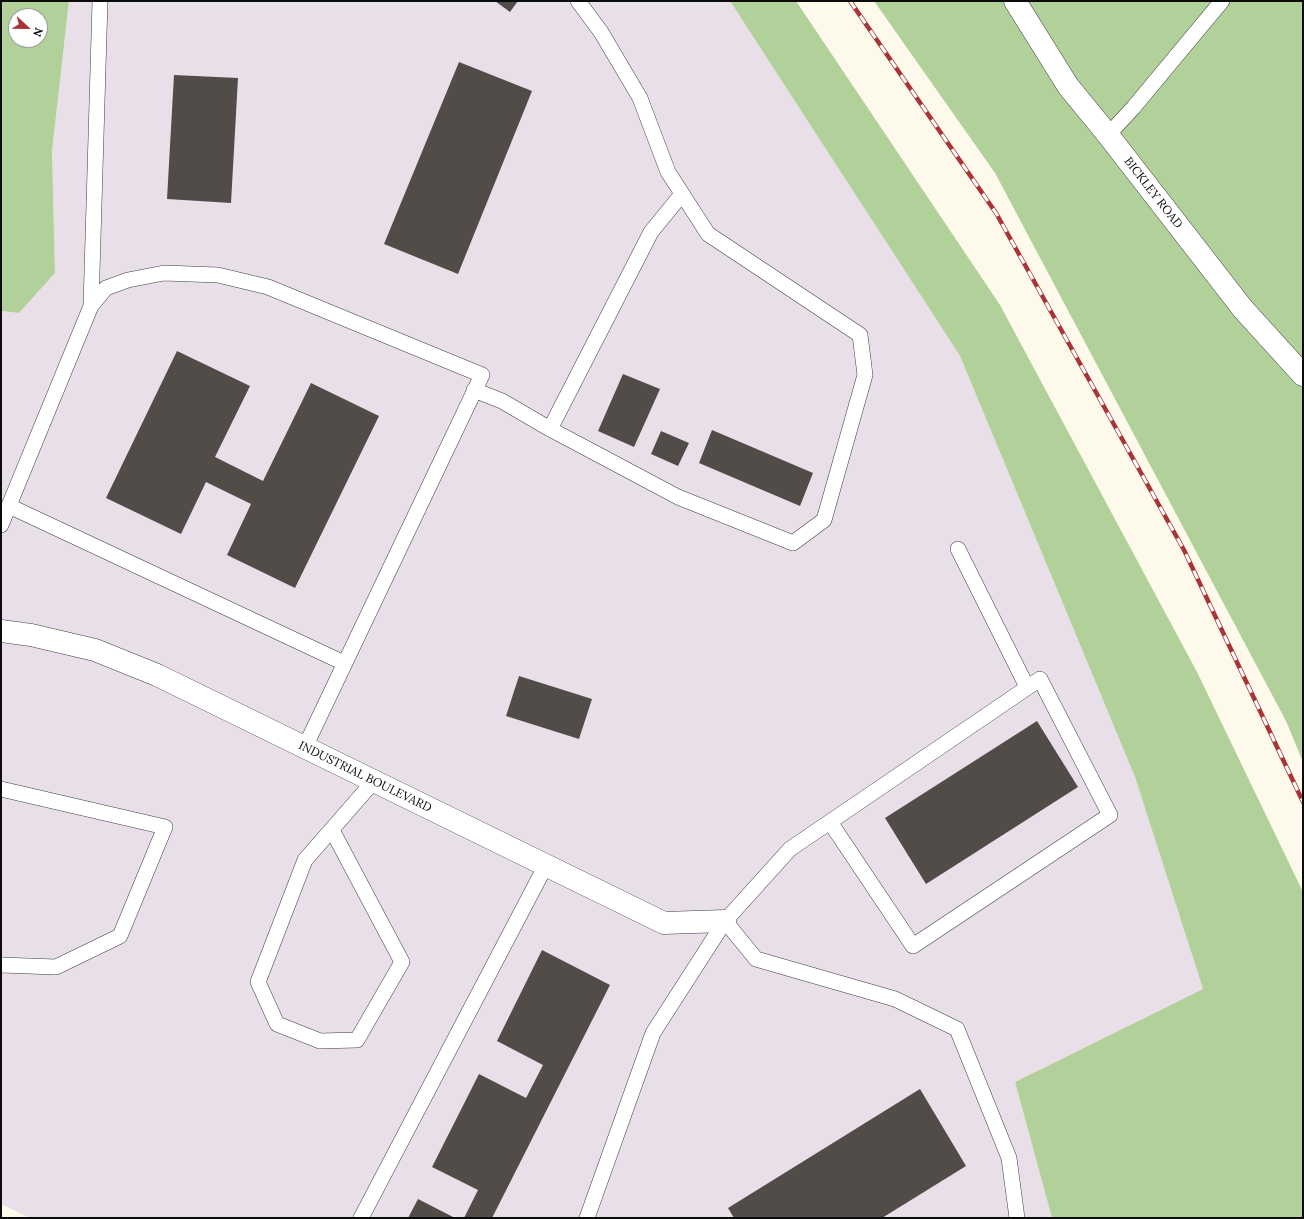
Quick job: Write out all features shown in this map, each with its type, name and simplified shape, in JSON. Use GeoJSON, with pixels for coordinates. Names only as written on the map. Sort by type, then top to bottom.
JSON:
{"type":"FeatureCollection","features":[{"type":"Feature","properties":{"kind":"street","name":"BICKLEY ROAD"},"geometry":{"type":"LineString","coordinates":[[1015,1],[1068,86],[1108,135],[1243,309],[1303,375]]}},
{"type":"Feature","properties":{"kind":"street","name":"INDUSTRIAL BOULEVARD"},"geometry":{"type":"LineString","coordinates":[[1,631],[31,635],[95,650],[157,675],[664,923],[725,920]]}},
{"type":"Feature","properties":{"kind":"lane"},"geometry":{"type":"LineString","coordinates":[[90,306],[100,1]]}},
{"type":"Feature","properties":{"kind":"lane"},"geometry":{"type":"LineString","coordinates":[[474,390],[502,401],[550,429],[678,497],[793,543],[824,520],[865,375],[860,335],[708,234],[668,172],[640,98],[601,32],[578,1]]}},
{"type":"Feature","properties":{"kind":"lane"},"geometry":{"type":"LineString","coordinates":[[1108,135],[1133,108],[1222,1]]}},
{"type":"Feature","properties":{"kind":"lane"},"geometry":{"type":"LineString","coordinates":[[550,429],[651,232],[682,194]]}},
{"type":"Feature","properties":{"kind":"lane"},"geometry":{"type":"LineString","coordinates":[[1,525],[90,306],[106,288],[128,280],[164,273],[218,275],[268,287],[482,375],[304,747]]}},
{"type":"Feature","properties":{"kind":"lane"},"geometry":{"type":"LineString","coordinates":[[9,506],[344,663]]}},
{"type":"Feature","properties":{"kind":"lane"},"geometry":{"type":"LineString","coordinates":[[958,549],[1027,687]]}},
{"type":"Feature","properties":{"kind":"lane"},"geometry":{"type":"LineString","coordinates":[[587,1218],[653,1034],[725,920],[790,849],[1040,679],[1110,815],[913,946],[830,822]]}},
{"type":"Feature","properties":{"kind":"lane"},"geometry":{"type":"LineString","coordinates":[[332,830],[402,962],[357,1040],[320,1041],[277,1024],[258,982],[305,860],[374,781]]}},
{"type":"Feature","properties":{"kind":"lane"},"geometry":{"type":"LineString","coordinates":[[1,789],[165,827],[120,936],[56,967],[1,965]]}},
{"type":"Feature","properties":{"kind":"lane"},"geometry":{"type":"LineString","coordinates":[[361,1218],[546,865]]}},
{"type":"Feature","properties":{"kind":"lane"},"geometry":{"type":"LineString","coordinates":[[725,920],[756,959],[895,999],[957,1029],[1009,1158],[1017,1218]]}},
{"type":"Feature","properties":{"kind":"shaded area"},"geometry":{"type":"Polygon","coordinates":[[[69,1],[730,1],[960,356],[1135,777],[1203,989],[1015,1082],[1052,1218],[30,1218],[1,1204],[1,311],[19,313],[55,273],[52,151],[69,1]]]}},
{"type":"Feature","properties":{"kind":"green space"},"geometry":{"type":"Polygon","coordinates":[[[1,1],[69,1],[52,151],[55,273],[19,313],[1,311],[1,1]]]}},
{"type":"Feature","properties":{"kind":"green space"},"geometry":{"type":"Polygon","coordinates":[[[730,1],[796,1],[1000,305],[1197,672],[1303,892],[1303,1218],[1052,1218],[1015,1082],[1203,989],[1135,777],[960,356],[730,1]]]}},
{"type":"Feature","properties":{"kind":"green space"},"geometry":{"type":"Polygon","coordinates":[[[874,1],[1303,1],[1303,375],[1297,369],[1303,390],[1303,762],[1286,721],[995,173],[874,1]]]}},
{"type":"Feature","properties":{"kind":"building"},"geometry":{"type":"Polygon","coordinates":[[[495,1],[518,1],[510,12],[495,1]]]}},
{"type":"Feature","properties":{"kind":"building"},"geometry":{"type":"Polygon","coordinates":[[[459,62],[532,91],[458,274],[384,244],[459,62]]]}},
{"type":"Feature","properties":{"kind":"building"},"geometry":{"type":"Polygon","coordinates":[[[174,75],[238,78],[231,203],[167,199],[174,75]]]}},
{"type":"Feature","properties":{"kind":"building"},"geometry":{"type":"Polygon","coordinates":[[[177,351],[250,386],[215,457],[263,481],[311,383],[379,416],[295,588],[227,555],[251,504],[206,482],[181,534],[106,498],[177,351]]]}},
{"type":"Feature","properties":{"kind":"building"},"geometry":{"type":"Polygon","coordinates":[[[623,374],[660,389],[634,447],[598,431],[623,374]]]}},
{"type":"Feature","properties":{"kind":"building"},"geometry":{"type":"Polygon","coordinates":[[[712,430],[813,473],[800,506],[699,463],[712,430]]]}},
{"type":"Feature","properties":{"kind":"building"},"geometry":{"type":"Polygon","coordinates":[[[661,431],[689,443],[678,466],[651,454],[661,431]]]}},
{"type":"Feature","properties":{"kind":"building"},"geometry":{"type":"Polygon","coordinates":[[[519,676],[592,699],[579,739],[506,716],[519,676]]]}},
{"type":"Feature","properties":{"kind":"building"},"geometry":{"type":"Polygon","coordinates":[[[1037,721],[1078,787],[926,884],[885,818],[1037,721]]]}},
{"type":"Feature","properties":{"kind":"building"},"geometry":{"type":"Polygon","coordinates":[[[542,950],[610,985],[492,1218],[464,1218],[478,1190],[432,1167],[479,1074],[526,1098],[543,1065],[497,1041],[542,950]]]}},
{"type":"Feature","properties":{"kind":"building"},"geometry":{"type":"Polygon","coordinates":[[[920,1089],[966,1166],[882,1218],[734,1218],[728,1208],[920,1089]]]}},
{"type":"Feature","properties":{"kind":"building"},"geometry":{"type":"Polygon","coordinates":[[[418,1199],[455,1218],[408,1218],[418,1199]]]}},
{"type":"Feature","properties":{"kind":"railway"},"geometry":{"type":"LineString","coordinates":[[850,1],[996,213],[1184,550],[1303,802]]}}]}
